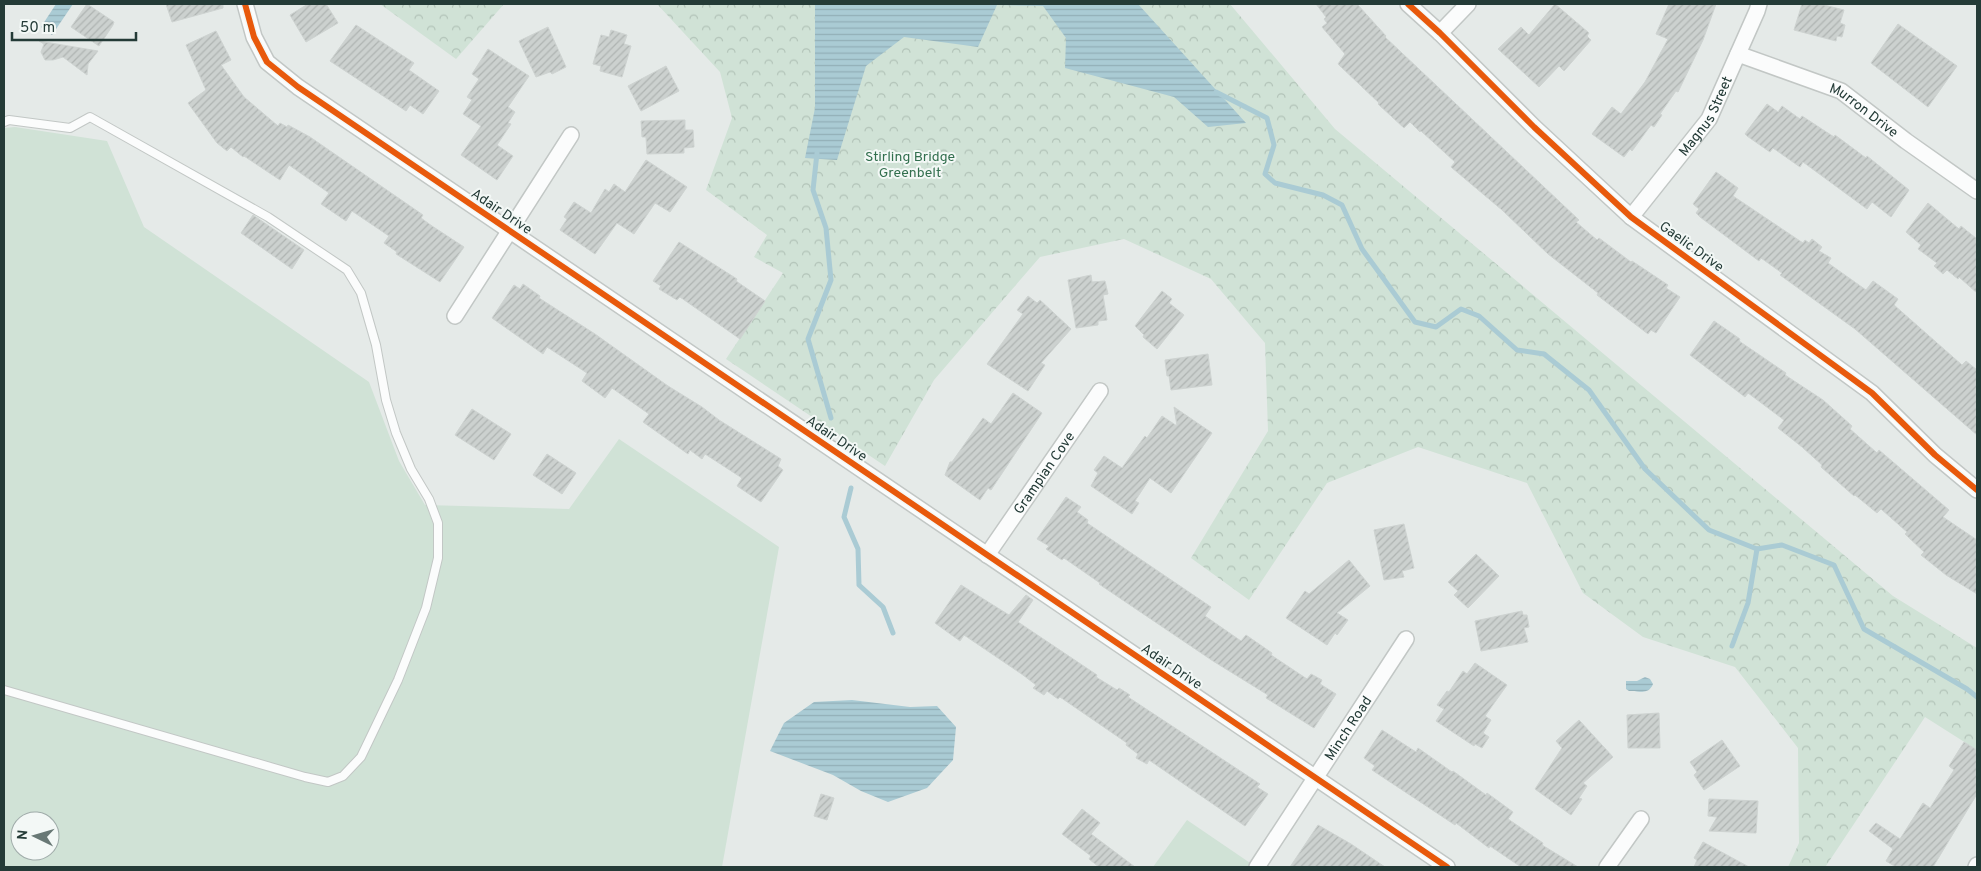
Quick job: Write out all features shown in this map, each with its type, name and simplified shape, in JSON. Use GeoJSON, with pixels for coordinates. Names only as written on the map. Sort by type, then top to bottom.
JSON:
{"type":"FeatureCollection","features":[{"type":"Feature","properties":{"kind":"street","name":"Adair Drive"},"geometry":{"type":"LineString","coordinates":[[244,4],[254,37],[267,62],[298,88],[1447,867]]}},
{"type":"Feature","properties":{"kind":"street","name":"Gaelic Drive"},"geometry":{"type":"LineString","coordinates":[[1408,4],[1440,33],[1534,128],[1631,217],[1872,393],[1935,455],[1977,490]]}},
{"type":"Feature","properties":{"kind":"street"},"geometry":{"type":"LineString","coordinates":[[1440,33],[1468,4]]}},
{"type":"Feature","properties":{"kind":"street","name":"Magnus Street"},"geometry":{"type":"LineString","coordinates":[[1631,217],[1709,119],[1758,11],[1759,4]]}},
{"type":"Feature","properties":{"kind":"street","name":"Murron Drive"},"geometry":{"type":"LineString","coordinates":[[1738,54],[1841,91],[1906,141],[1977,191]]}},
{"type":"Feature","properties":{"kind":"street"},"geometry":{"type":"LineString","coordinates":[[455,316],[571,134]]}},
{"type":"Feature","properties":{"kind":"street","name":"Grampian Cove"},"geometry":{"type":"LineString","coordinates":[[987,555],[1100,391]]}},
{"type":"Feature","properties":{"kind":"street","name":"Minch Road"},"geometry":{"type":"LineString","coordinates":[[1257,867],[1406,640]]}},
{"type":"Feature","properties":{"kind":"street"},"geometry":{"type":"LineString","coordinates":[[1608,867],[1641,820]]}},
{"type":"Feature","properties":{"kind":"lane"},"geometry":{"type":"LineString","coordinates":[[4,122],[9,120],[70,128],[90,117],[268,217],[346,270],[361,294],[376,346],[386,400],[396,432],[411,469],[429,499],[438,523],[438,558],[426,608],[398,680],[361,757],[343,776],[328,782],[4,690]]}},
{"type":"Feature","properties":{"kind":"green space"},"geometry":{"type":"Polygon","coordinates":[[[380,4],[504,4],[456,59],[380,4]]]}},
{"type":"Feature","properties":{"kind":"green space","name":"Stirling Bridge Greenbelt"},"geometry":{"type":"Polygon","coordinates":[[[657,4],[1230,4],[1335,129],[1893,596],[1977,648],[1977,750],[1925,717],[1826,866],[1788,867],[1799,843],[1798,748],[1735,667],[1643,637],[1583,593],[1527,483],[1418,447],[1327,483],[1249,600],[1191,558],[1268,431],[1265,343],[1211,279],[1124,239],[1040,257],[934,380],[885,466],[726,359],[783,273],[754,257],[767,235],[706,190],[732,118],[720,72],[657,4]]]}},
{"type":"Feature","properties":{"kind":"green space"},"geometry":{"type":"Polygon","coordinates":[[[15,127],[107,141],[144,227],[369,382],[399,461],[425,505],[569,509],[619,439],[779,547],[722,867],[4,867],[4,128],[15,127]]]}},
{"type":"Feature","properties":{"kind":"green space"},"geometry":{"type":"Polygon","coordinates":[[[1187,820],[1256,867],[1153,867],[1187,820]]]}},
{"type":"Feature","properties":{"kind":"water"},"geometry":{"type":"Polygon","coordinates":[[[56,4],[73,4],[52,35],[41,27],[56,4]]]}},
{"type":"Feature","properties":{"kind":"water"},"geometry":{"type":"Polygon","coordinates":[[[815,4],[1138,4],[1246,123],[1208,127],[1174,97],[1065,68],[1066,38],[1043,6],[997,5],[978,47],[904,37],[866,66],[837,160],[805,158],[815,108],[815,4]]]}},
{"type":"Feature","properties":{"kind":"water"},"geometry":{"type":"Polygon","coordinates":[[[1645,677],[1650,679],[1653,684],[1649,690],[1640,692],[1626,689],[1626,681],[1637,681],[1645,677]]]}},
{"type":"Feature","properties":{"kind":"water"},"geometry":{"type":"Polygon","coordinates":[[[852,700],[910,707],[937,706],[956,727],[953,760],[927,788],[888,802],[861,791],[833,775],[770,751],[784,723],[814,702],[852,700]]]}},
{"type":"Feature","properties":{"kind":"building"},"geometry":{"type":"Polygon","coordinates":[[[87,4],[114,22],[99,46],[71,27],[87,4]]]}},
{"type":"Feature","properties":{"kind":"building"},"geometry":{"type":"Polygon","coordinates":[[[166,4],[223,4],[223,8],[172,22],[166,4]]]}},
{"type":"Feature","properties":{"kind":"building"},"geometry":{"type":"Polygon","coordinates":[[[308,4],[326,4],[338,23],[306,42],[290,15],[308,4]]]}},
{"type":"Feature","properties":{"kind":"building"},"geometry":{"type":"Polygon","coordinates":[[[1316,4],[1357,4],[1385,37],[1579,220],[1576,222],[1597,240],[1599,238],[1631,262],[1668,285],[1666,288],[1680,297],[1656,333],[1651,330],[1648,334],[1597,295],[1598,293],[1548,254],[1502,210],[1451,167],[1455,162],[1421,131],[1410,122],[1404,128],[1378,104],[1338,64],[1345,54],[1322,27],[1327,23],[1324,19],[1326,17],[1316,4]]]}},
{"type":"Feature","properties":{"kind":"building"},"geometry":{"type":"Polygon","coordinates":[[[1555,4],[1589,33],[1587,36],[1591,40],[1564,71],[1559,66],[1539,87],[1498,49],[1521,27],[1529,35],[1555,4]]]}},
{"type":"Feature","properties":{"kind":"building"},"geometry":{"type":"Polygon","coordinates":[[[1669,4],[1716,4],[1703,40],[1678,92],[1676,91],[1660,114],[1662,115],[1654,127],[1651,125],[1632,151],[1630,149],[1624,157],[1592,134],[1612,107],[1621,114],[1645,82],[1668,39],[1656,34],[1669,4]]]}},
{"type":"Feature","properties":{"kind":"building"},"geometry":{"type":"Polygon","coordinates":[[[1802,4],[1820,4],[1844,10],[1840,23],[1845,25],[1842,37],[1837,36],[1836,41],[1794,30],[1802,4]]]}},
{"type":"Feature","properties":{"kind":"building"},"geometry":{"type":"Polygon","coordinates":[[[1898,24],[1957,66],[1928,107],[1871,63],[1898,24]]]}},
{"type":"Feature","properties":{"kind":"building"},"geometry":{"type":"Polygon","coordinates":[[[356,25],[414,63],[409,70],[439,91],[423,114],[410,105],[406,111],[330,61],[356,25]]]}},
{"type":"Feature","properties":{"kind":"building"},"geometry":{"type":"Polygon","coordinates":[[[548,27],[566,67],[552,74],[550,72],[536,77],[519,41],[548,27]]]}},
{"type":"Feature","properties":{"kind":"building"},"geometry":{"type":"Polygon","coordinates":[[[611,30],[627,35],[624,44],[631,46],[622,77],[600,71],[601,66],[593,64],[601,35],[609,37],[611,30]]]}},
{"type":"Feature","properties":{"kind":"building"},"geometry":{"type":"Polygon","coordinates":[[[216,31],[231,60],[221,65],[244,97],[278,126],[280,123],[287,127],[288,125],[310,137],[423,215],[421,218],[464,247],[440,282],[396,254],[397,252],[384,243],[389,236],[352,211],[346,221],[321,204],[329,193],[289,165],[280,180],[243,157],[231,147],[227,151],[217,143],[188,103],[206,90],[186,45],[216,31]]]}},
{"type":"Feature","properties":{"kind":"building"},"geometry":{"type":"Polygon","coordinates":[[[39,41],[98,51],[88,64],[87,75],[63,57],[45,60],[41,52],[44,44],[39,41]]]}},
{"type":"Feature","properties":{"kind":"building"},"geometry":{"type":"Polygon","coordinates":[[[488,49],[529,76],[508,107],[515,112],[508,123],[511,124],[497,145],[513,156],[497,180],[461,155],[481,126],[463,114],[472,100],[467,97],[479,79],[472,74],[488,49]]]}},
{"type":"Feature","properties":{"kind":"building"},"geometry":{"type":"Polygon","coordinates":[[[666,66],[679,91],[641,111],[628,86],[666,66]]]}},
{"type":"Feature","properties":{"kind":"building"},"geometry":{"type":"Polygon","coordinates":[[[1767,104],[1778,112],[1782,106],[1800,119],[1802,116],[1834,137],[1835,135],[1866,158],[1867,156],[1909,190],[1891,217],[1872,202],[1867,209],[1803,162],[1800,167],[1773,148],[1770,152],[1747,136],[1745,134],[1767,104]]]}},
{"type":"Feature","properties":{"kind":"building"},"geometry":{"type":"Polygon","coordinates":[[[685,120],[685,130],[693,130],[694,147],[684,148],[684,153],[647,154],[646,137],[642,137],[641,121],[685,120]]]}},
{"type":"Feature","properties":{"kind":"building"},"geometry":{"type":"Polygon","coordinates":[[[646,160],[687,187],[670,212],[655,203],[634,234],[617,223],[595,254],[560,230],[567,219],[564,217],[574,202],[591,213],[605,189],[609,192],[614,184],[625,192],[646,160]]]}},
{"type":"Feature","properties":{"kind":"building"},"geometry":{"type":"Polygon","coordinates":[[[1716,172],[1738,188],[1733,196],[1803,243],[1805,240],[1809,243],[1812,239],[1822,247],[1819,251],[1831,258],[1828,263],[1866,290],[1873,281],[1898,299],[1894,305],[1962,365],[1966,361],[1977,370],[1977,435],[1855,329],[1780,275],[1782,273],[1761,258],[1759,261],[1696,213],[1699,209],[1693,204],[1716,172]]]}},
{"type":"Feature","properties":{"kind":"building"},"geometry":{"type":"Polygon","coordinates":[[[1928,203],[1959,229],[1961,226],[1977,239],[1977,293],[1959,277],[1958,279],[1947,270],[1943,274],[1934,266],[1937,263],[1918,249],[1921,245],[1906,232],[1928,203]]]}},
{"type":"Feature","properties":{"kind":"building"},"geometry":{"type":"Polygon","coordinates":[[[253,215],[304,250],[292,269],[241,233],[253,215]]]}},
{"type":"Feature","properties":{"kind":"building"},"geometry":{"type":"Polygon","coordinates":[[[679,242],[737,279],[736,281],[765,301],[740,339],[680,297],[677,300],[659,289],[661,286],[653,281],[679,242]]]}},
{"type":"Feature","properties":{"kind":"building"},"geometry":{"type":"Polygon","coordinates":[[[1091,275],[1092,282],[1105,281],[1108,294],[1103,295],[1107,320],[1098,321],[1098,325],[1076,328],[1068,280],[1091,275]]]}},
{"type":"Feature","properties":{"kind":"building"},"geometry":{"type":"Polygon","coordinates":[[[523,284],[540,296],[539,298],[595,334],[668,386],[781,459],[778,466],[783,470],[761,502],[737,486],[742,478],[705,454],[702,459],[690,450],[688,454],[643,422],[649,414],[612,388],[605,398],[582,381],[587,373],[547,347],[543,354],[492,318],[514,285],[520,289],[523,284]]]}},
{"type":"Feature","properties":{"kind":"building"},"geometry":{"type":"Polygon","coordinates":[[[1162,291],[1172,299],[1169,303],[1184,315],[1157,349],[1143,337],[1144,335],[1135,326],[1162,291]]]}},
{"type":"Feature","properties":{"kind":"building"},"geometry":{"type":"Polygon","coordinates":[[[1028,296],[1037,303],[1040,300],[1071,329],[1041,363],[1045,365],[1028,391],[987,364],[1023,314],[1017,310],[1028,296]]]}},
{"type":"Feature","properties":{"kind":"building"},"geometry":{"type":"Polygon","coordinates":[[[1714,321],[1740,339],[1739,341],[1786,373],[1785,375],[1823,400],[1852,426],[1850,429],[1877,453],[1879,450],[1949,510],[1943,517],[1977,540],[1977,594],[1946,575],[1921,555],[1924,552],[1905,534],[1907,532],[1881,509],[1877,513],[1821,467],[1822,465],[1778,428],[1784,420],[1748,393],[1745,397],[1690,355],[1714,321]]]}},
{"type":"Feature","properties":{"kind":"building"},"geometry":{"type":"Polygon","coordinates":[[[1208,354],[1212,385],[1171,390],[1165,360],[1208,354]]]}},
{"type":"Feature","properties":{"kind":"building"},"geometry":{"type":"Polygon","coordinates":[[[1013,393],[1042,413],[991,490],[988,488],[980,500],[945,475],[950,462],[952,462],[983,418],[991,424],[1013,393]]]}},
{"type":"Feature","properties":{"kind":"building"},"geometry":{"type":"Polygon","coordinates":[[[1174,407],[1212,433],[1171,493],[1150,478],[1135,501],[1139,503],[1132,514],[1091,486],[1098,473],[1094,470],[1104,456],[1122,468],[1145,436],[1147,438],[1162,416],[1177,426],[1174,407]]]}},
{"type":"Feature","properties":{"kind":"building"},"geometry":{"type":"Polygon","coordinates":[[[472,409],[511,434],[494,460],[455,435],[472,409]]]}},
{"type":"Feature","properties":{"kind":"building"},"geometry":{"type":"Polygon","coordinates":[[[547,454],[576,473],[562,494],[533,475],[547,454]]]}},
{"type":"Feature","properties":{"kind":"building"},"geometry":{"type":"Polygon","coordinates":[[[1066,497],[1081,507],[1077,512],[1088,520],[1087,523],[1211,607],[1205,616],[1241,641],[1246,635],[1272,653],[1271,655],[1307,679],[1311,674],[1322,680],[1320,684],[1336,694],[1314,728],[1266,698],[1268,695],[1213,661],[1064,558],[1062,560],[1046,549],[1049,546],[1037,539],[1066,497]]]}},
{"type":"Feature","properties":{"kind":"building"},"geometry":{"type":"Polygon","coordinates":[[[1404,524],[1414,568],[1402,571],[1404,577],[1384,580],[1374,530],[1404,524]]]}},
{"type":"Feature","properties":{"kind":"building"},"geometry":{"type":"Polygon","coordinates":[[[1476,554],[1499,576],[1468,608],[1454,595],[1458,591],[1448,582],[1476,554]]]}},
{"type":"Feature","properties":{"kind":"building"},"geometry":{"type":"Polygon","coordinates":[[[1349,560],[1370,586],[1337,613],[1348,620],[1337,635],[1335,633],[1327,645],[1286,618],[1305,591],[1309,594],[1349,560]]]}},
{"type":"Feature","properties":{"kind":"building"},"geometry":{"type":"Polygon","coordinates":[[[961,585],[1009,615],[1026,595],[1033,600],[1018,622],[1097,675],[1096,677],[1117,690],[1119,688],[1130,695],[1128,697],[1260,784],[1257,787],[1268,794],[1245,826],[1149,760],[1147,764],[1136,758],[1138,754],[1126,745],[1127,743],[1060,697],[1058,699],[1047,691],[1044,695],[1033,688],[1036,685],[1023,675],[964,635],[960,641],[935,623],[961,585]]]}},
{"type":"Feature","properties":{"kind":"building"},"geometry":{"type":"Polygon","coordinates":[[[1522,611],[1523,615],[1527,615],[1529,627],[1524,628],[1528,642],[1481,651],[1475,621],[1522,611]]]}},
{"type":"Feature","properties":{"kind":"building"},"geometry":{"type":"Polygon","coordinates":[[[1475,663],[1507,685],[1485,716],[1491,720],[1483,733],[1489,737],[1482,748],[1475,744],[1474,746],[1436,721],[1444,709],[1437,705],[1447,691],[1449,692],[1463,671],[1467,674],[1475,663]]]}},
{"type":"Feature","properties":{"kind":"building"},"geometry":{"type":"Polygon","coordinates":[[[1659,713],[1660,748],[1628,748],[1627,715],[1659,713]]]}},
{"type":"Feature","properties":{"kind":"building"},"geometry":{"type":"Polygon","coordinates":[[[1579,720],[1613,757],[1583,783],[1587,786],[1579,798],[1582,799],[1571,815],[1535,789],[1562,748],[1556,741],[1579,720]]]}},
{"type":"Feature","properties":{"kind":"building"},"geometry":{"type":"Polygon","coordinates":[[[1382,730],[1416,752],[1418,748],[1486,795],[1487,793],[1513,812],[1508,819],[1543,843],[1542,845],[1578,867],[1521,867],[1490,846],[1489,848],[1456,823],[1455,825],[1372,770],[1375,766],[1364,758],[1382,730]]]}},
{"type":"Feature","properties":{"kind":"building"},"geometry":{"type":"Polygon","coordinates":[[[1722,740],[1740,766],[1704,790],[1694,775],[1697,772],[1690,762],[1722,740]]]}},
{"type":"Feature","properties":{"kind":"building"},"geometry":{"type":"Polygon","coordinates":[[[1964,742],[1977,750],[1977,794],[1933,867],[1896,867],[1886,861],[1893,849],[1869,831],[1876,823],[1900,839],[1923,803],[1930,808],[1954,770],[1949,766],[1964,742]]]}},
{"type":"Feature","properties":{"kind":"building"},"geometry":{"type":"Polygon","coordinates":[[[821,794],[834,798],[827,820],[814,816],[821,794]]]}},
{"type":"Feature","properties":{"kind":"building"},"geometry":{"type":"Polygon","coordinates":[[[1709,799],[1758,801],[1756,833],[1709,831],[1717,817],[1708,816],[1709,799]]]}},
{"type":"Feature","properties":{"kind":"building"},"geometry":{"type":"Polygon","coordinates":[[[1082,809],[1100,823],[1091,834],[1135,867],[1099,867],[1089,859],[1091,856],[1062,834],[1082,809]]]}},
{"type":"Feature","properties":{"kind":"building"},"geometry":{"type":"Polygon","coordinates":[[[1318,825],[1351,844],[1385,867],[1290,867],[1318,825]]]}},
{"type":"Feature","properties":{"kind":"building"},"geometry":{"type":"Polygon","coordinates":[[[1703,842],[1749,867],[1694,867],[1697,860],[1694,858],[1703,842]]]}},
{"type":"Feature","properties":{"kind":"waterway"},"geometry":{"type":"LineString","coordinates":[[1216,92],[1267,118],[1274,145],[1265,174],[1275,183],[1323,195],[1342,205],[1362,249],[1415,322],[1436,327],[1461,309],[1479,316],[1517,350],[1544,354],[1589,390],[1645,469],[1709,530],[1757,549],[1782,545],[1834,565],[1864,629],[1967,689],[1977,697]]}},
{"type":"Feature","properties":{"kind":"waterway"},"geometry":{"type":"LineString","coordinates":[[817,153],[813,190],[826,228],[831,280],[808,339],[831,418]]}},
{"type":"Feature","properties":{"kind":"waterway"},"geometry":{"type":"LineString","coordinates":[[851,488],[844,517],[858,549],[859,585],[883,607],[893,633]]}},
{"type":"Feature","properties":{"kind":"waterway"},"geometry":{"type":"LineString","coordinates":[[1732,646],[1748,603],[1757,549]]}},
{"type":"Feature","properties":{"kind":"cycle path"},"geometry":{"type":"LineString","coordinates":[[245,4],[254,37],[267,62],[298,87],[1447,867]]}},
{"type":"Feature","properties":{"kind":"cycle path"},"geometry":{"type":"LineString","coordinates":[[1408,4],[1440,33],[1534,127],[1631,217],[1872,393],[1935,455],[1977,490]]}}]}
